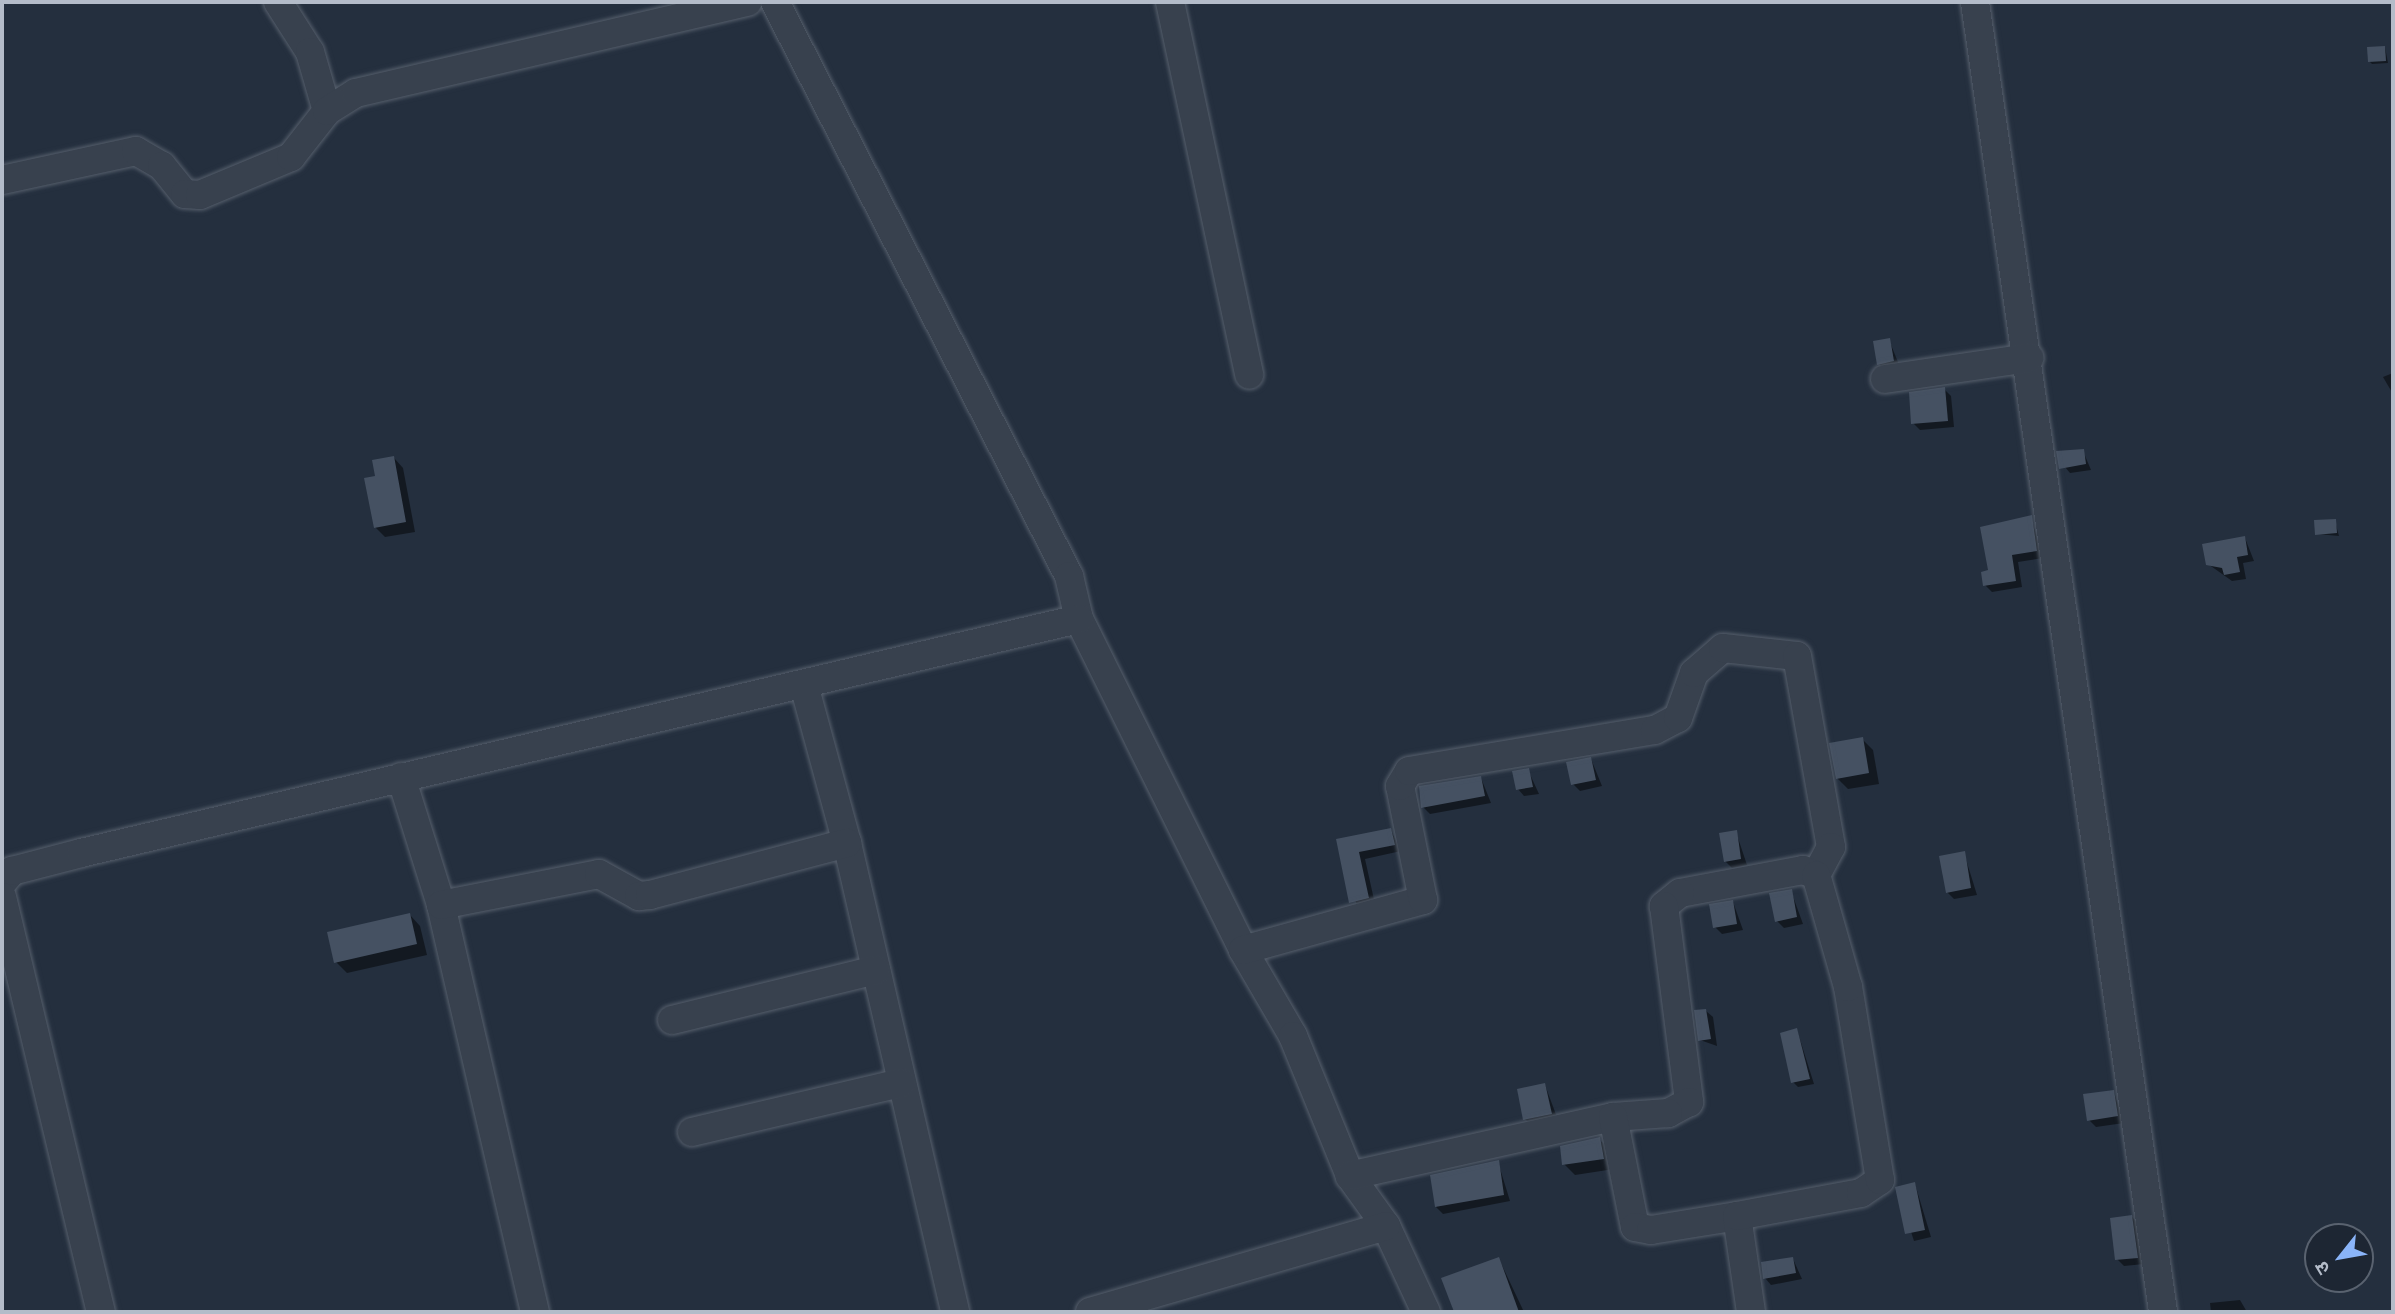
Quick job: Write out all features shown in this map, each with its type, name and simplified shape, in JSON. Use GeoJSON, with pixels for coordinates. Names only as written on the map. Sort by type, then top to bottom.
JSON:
{"type":"FeatureCollection","features":[{"type":"Feature","properties":{"kind":"street"},"geometry":{"type":"LineString","coordinates":[[278,2],[310,52],[327,111]]}},
{"type":"Feature","properties":{"kind":"street"},"geometry":{"type":"LineString","coordinates":[[2,180],[136,151],[162,166],[185,194],[200,195],[291,157],[327,111],[356,93],[748,2]]}},
{"type":"Feature","properties":{"kind":"street"},"geometry":{"type":"LineString","coordinates":[[775,2],[1069,576],[1079,620],[1243,950],[1293,1036],[1350,1176],[1386,1226],[1426,1312]]}},
{"type":"Feature","properties":{"kind":"street"},"geometry":{"type":"LineString","coordinates":[[1170,2],[1249,375]]}},
{"type":"Feature","properties":{"kind":"street"},"geometry":{"type":"LineString","coordinates":[[1975,2],[2029,358],[2164,1312]]}},
{"type":"Feature","properties":{"kind":"street"},"geometry":{"type":"LineString","coordinates":[[1885,379],[2029,358]]}},
{"type":"Feature","properties":{"kind":"street"},"geometry":{"type":"LineString","coordinates":[[2,880],[35,865],[1079,620]]}},
{"type":"Feature","properties":{"kind":"street"},"geometry":{"type":"LineString","coordinates":[[1243,950],[1423,900],[1400,786],[1409,771],[1669,726],[1694,673],[1723,648],[1797,656],[1830,828],[1831,847],[1816,875],[1848,987],[1880,1180],[1861,1193],[1651,1230],[1635,1227],[1613,1116]]}},
{"type":"Feature","properties":{"kind":"street"},"geometry":{"type":"LineString","coordinates":[[804,685],[847,843],[955,1312]]}},
{"type":"Feature","properties":{"kind":"street"},"geometry":{"type":"LineString","coordinates":[[401,777],[441,905],[535,1312]]}},
{"type":"Feature","properties":{"kind":"street"},"geometry":{"type":"LineString","coordinates":[[441,905],[599,874],[639,896],[650,895],[847,843]]}},
{"type":"Feature","properties":{"kind":"street"},"geometry":{"type":"LineString","coordinates":[[1350,1176],[1613,1116],[1668,1112],[1689,1102],[1663,920],[1669,898],[1802,870],[1816,875]]}},
{"type":"Feature","properties":{"kind":"street"},"geometry":{"type":"LineString","coordinates":[[2,897],[101,1312]]}},
{"type":"Feature","properties":{"kind":"street"},"geometry":{"type":"LineString","coordinates":[[672,1020],[876,971]]}},
{"type":"Feature","properties":{"kind":"street"},"geometry":{"type":"LineString","coordinates":[[692,1132],[901,1083]]}},
{"type":"Feature","properties":{"kind":"street"},"geometry":{"type":"LineString","coordinates":[[1737,1216],[1751,1312]]}},
{"type":"Feature","properties":{"kind":"street"},"geometry":{"type":"LineString","coordinates":[[1101,1312],[1168,1285],[1386,1226]]}},
{"type":"Feature","properties":{"kind":"building"},"geometry":{"type":"Polygon","coordinates":[[[2385,46],[2386,61],[2368,62],[2367,47],[2385,46]]]}},
{"type":"Feature","properties":{"kind":"building"},"geometry":{"type":"Polygon","coordinates":[[[1890,338],[1894,361],[1877,365],[1873,341],[1890,338]]]}},
{"type":"Feature","properties":{"kind":"building"},"geometry":{"type":"Polygon","coordinates":[[[1945,387],[1948,421],[1911,424],[1909,392],[1945,387]]]}},
{"type":"Feature","properties":{"kind":"building"},"geometry":{"type":"Polygon","coordinates":[[[2084,449],[2086,464],[2059,469],[2056,451],[2084,449]]]}},
{"type":"Feature","properties":{"kind":"building"},"geometry":{"type":"Polygon","coordinates":[[[394,456],[406,522],[374,528],[364,478],[375,476],[372,460],[394,456]]]}},
{"type":"Feature","properties":{"kind":"building"},"geometry":{"type":"Polygon","coordinates":[[[2032,515],[2037,551],[2012,555],[2016,581],[1983,586],[1981,572],[1988,570],[1980,527],[2032,515]]]}},
{"type":"Feature","properties":{"kind":"building"},"geometry":{"type":"Polygon","coordinates":[[[2336,519],[2337,533],[2315,535],[2314,520],[2336,519]]]}},
{"type":"Feature","properties":{"kind":"building"},"geometry":{"type":"Polygon","coordinates":[[[2245,536],[2248,555],[2237,557],[2240,572],[2224,575],[2222,568],[2206,565],[2202,544],[2245,536]]]}},
{"type":"Feature","properties":{"kind":"building"},"geometry":{"type":"Polygon","coordinates":[[[1863,737],[1869,773],[1836,779],[1829,743],[1863,737]]]}},
{"type":"Feature","properties":{"kind":"building"},"geometry":{"type":"Polygon","coordinates":[[[1591,757],[1596,780],[1571,785],[1566,762],[1591,757]]]}},
{"type":"Feature","properties":{"kind":"building"},"geometry":{"type":"Polygon","coordinates":[[[1529,768],[1533,787],[1516,790],[1512,771],[1529,768]]]}},
{"type":"Feature","properties":{"kind":"building"},"geometry":{"type":"Polygon","coordinates":[[[1481,776],[1485,796],[1421,808],[1419,786],[1481,776]]]}},
{"type":"Feature","properties":{"kind":"building"},"geometry":{"type":"Polygon","coordinates":[[[1391,828],[1395,845],[1359,852],[1369,898],[1349,903],[1336,839],[1391,828]]]}},
{"type":"Feature","properties":{"kind":"building"},"geometry":{"type":"Polygon","coordinates":[[[1737,830],[1741,859],[1724,862],[1719,833],[1737,830]]]}},
{"type":"Feature","properties":{"kind":"building"},"geometry":{"type":"Polygon","coordinates":[[[1965,851],[1971,888],[1946,893],[1939,856],[1965,851]]]}},
{"type":"Feature","properties":{"kind":"building"},"geometry":{"type":"Polygon","coordinates":[[[1792,889],[1797,917],[1775,922],[1769,893],[1792,889]]]}},
{"type":"Feature","properties":{"kind":"building"},"geometry":{"type":"Polygon","coordinates":[[[1733,900],[1737,924],[1713,928],[1709,904],[1733,900]]]}},
{"type":"Feature","properties":{"kind":"building"},"geometry":{"type":"Polygon","coordinates":[[[410,913],[417,944],[334,963],[327,932],[410,913]]]}},
{"type":"Feature","properties":{"kind":"building"},"geometry":{"type":"Polygon","coordinates":[[[1706,1009],[1711,1039],[1698,1041],[1694,1010],[1706,1009]]]}},
{"type":"Feature","properties":{"kind":"building"},"geometry":{"type":"Polygon","coordinates":[[[1797,1028],[1810,1079],[1791,1083],[1780,1033],[1797,1028]]]}},
{"type":"Feature","properties":{"kind":"building"},"geometry":{"type":"Polygon","coordinates":[[[1545,1083],[1552,1114],[1523,1120],[1517,1089],[1545,1083]]]}},
{"type":"Feature","properties":{"kind":"building"},"geometry":{"type":"Polygon","coordinates":[[[2114,1090],[2118,1116],[2087,1121],[2083,1094],[2114,1090]]]}},
{"type":"Feature","properties":{"kind":"building"},"geometry":{"type":"Polygon","coordinates":[[[1600,1137],[1604,1159],[1562,1165],[1560,1146],[1600,1137]]]}},
{"type":"Feature","properties":{"kind":"building"},"geometry":{"type":"Polygon","coordinates":[[[1499,1160],[1504,1195],[1435,1207],[1430,1175],[1499,1160]]]}},
{"type":"Feature","properties":{"kind":"building"},"geometry":{"type":"Polygon","coordinates":[[[1915,1182],[1925,1230],[1905,1234],[1895,1187],[1915,1182]]]}},
{"type":"Feature","properties":{"kind":"building"},"geometry":{"type":"Polygon","coordinates":[[[2132,1215],[2138,1258],[2115,1260],[2110,1218],[2132,1215]]]}},
{"type":"Feature","properties":{"kind":"building"},"geometry":{"type":"Polygon","coordinates":[[[1499,1257],[1519,1312],[1454,1312],[1441,1278],[1499,1257]]]}},
{"type":"Feature","properties":{"kind":"building"},"geometry":{"type":"Polygon","coordinates":[[[1793,1257],[1796,1273],[1763,1279],[1761,1262],[1793,1257]]]}}]}
